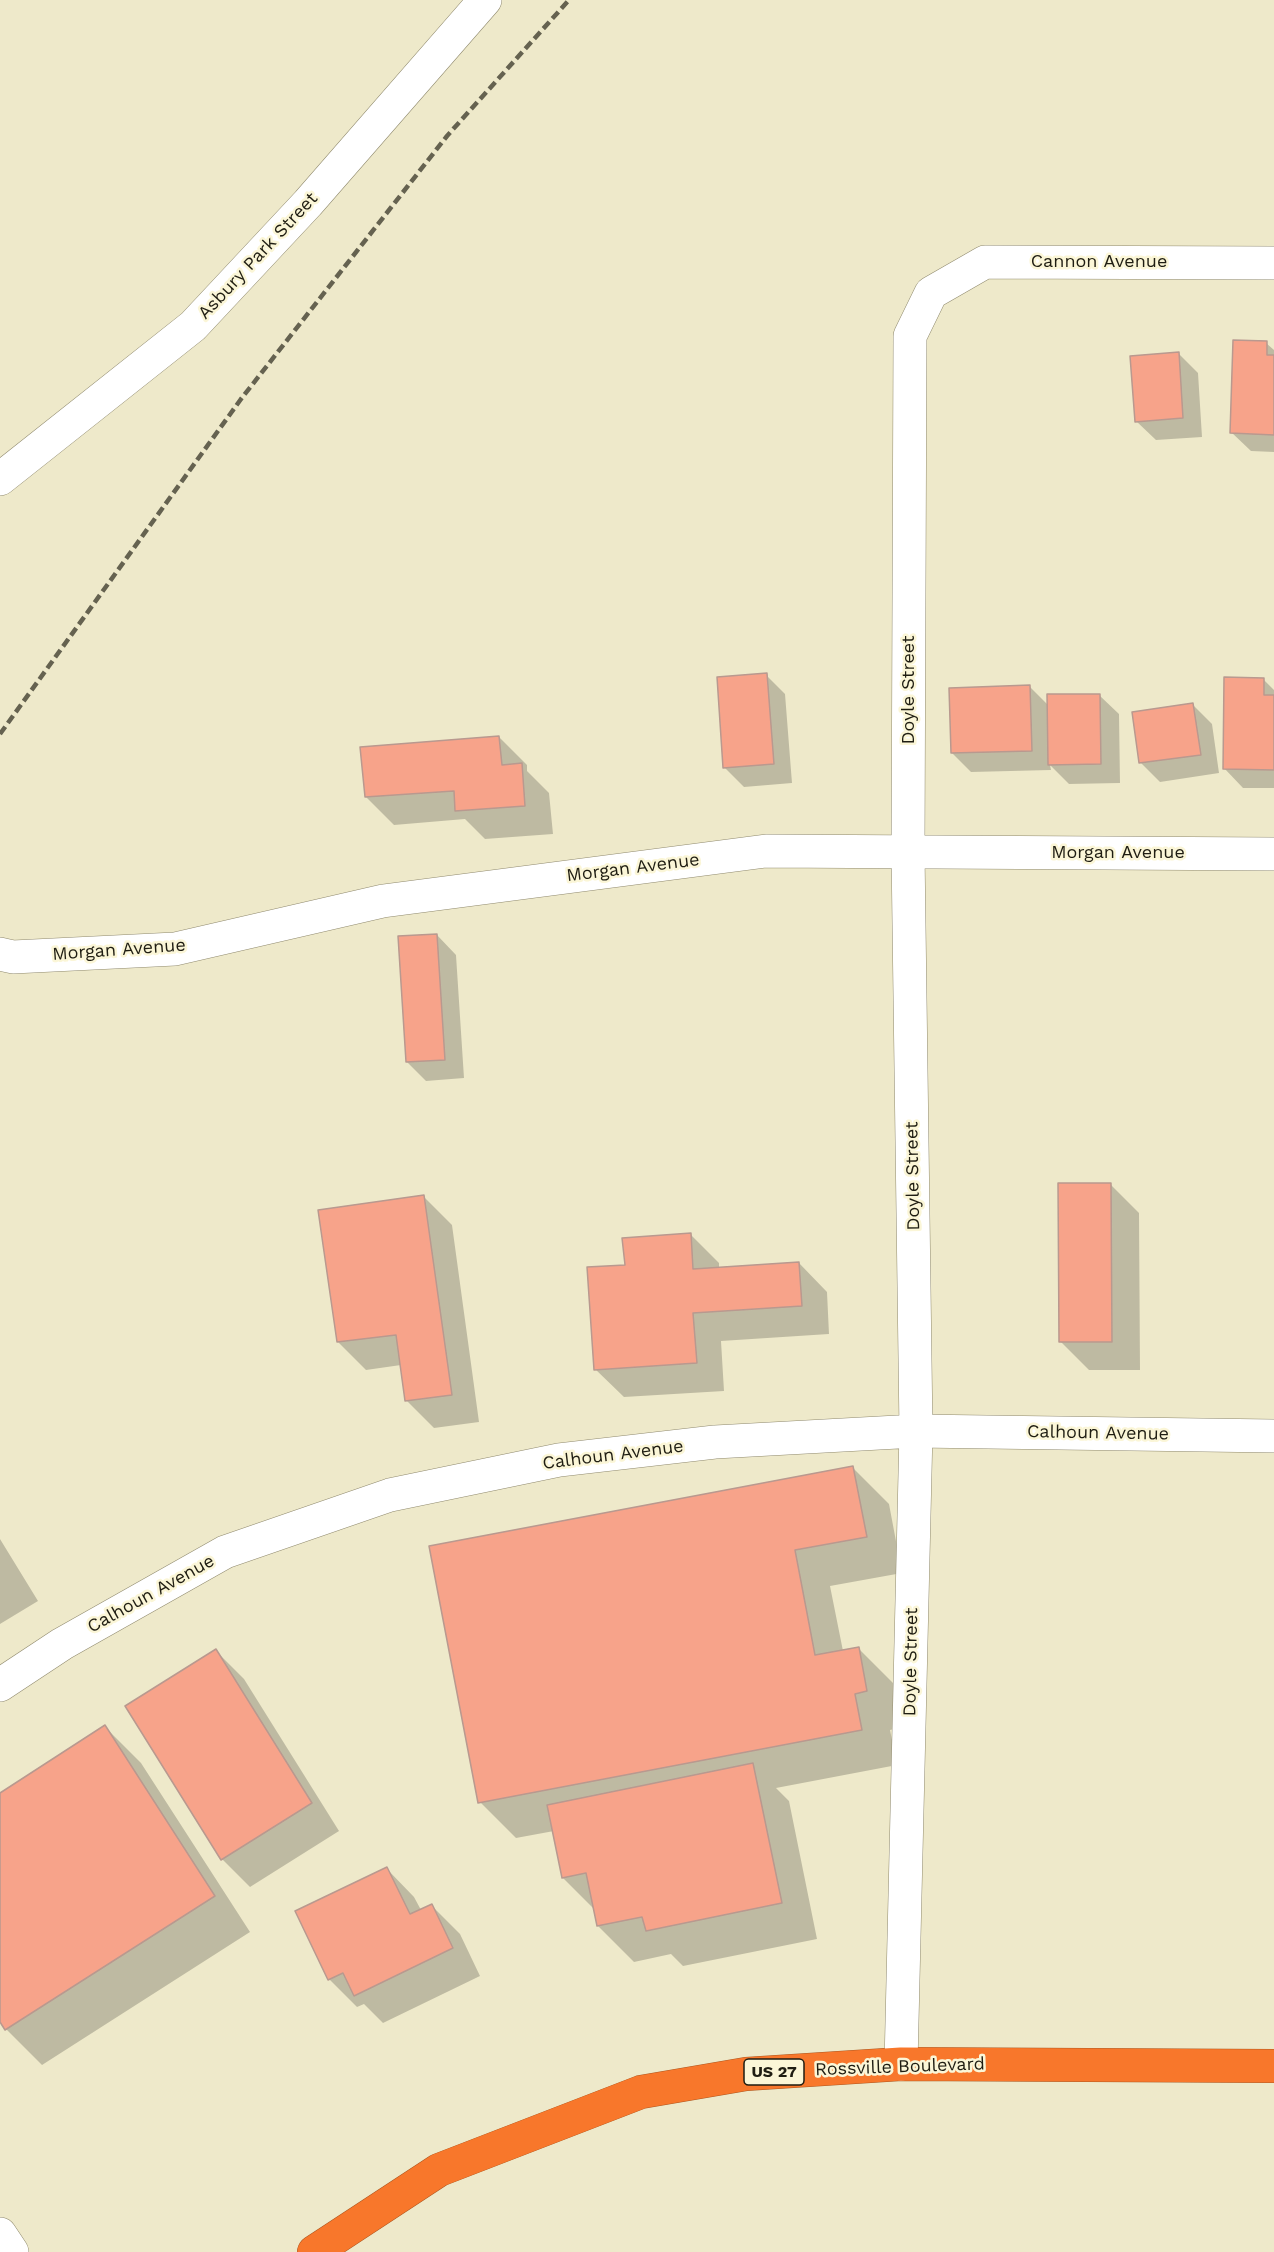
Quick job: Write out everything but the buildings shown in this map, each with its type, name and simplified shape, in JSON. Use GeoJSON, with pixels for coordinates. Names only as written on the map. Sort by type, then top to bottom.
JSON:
{"type":"FeatureCollection","features":[{"type":"Feature","properties":{"kind":"highway","name":"Rossville Boulevard"},"geometry":{"type":"LineString","coordinates":[[314,2252],[440,2170],[641,2092],[746,2074],[901,2064],[1274,2066]]}},
{"type":"Feature","properties":{"kind":"street","name":"Asbury Park Street"},"geometry":{"type":"LineString","coordinates":[[0,479],[193,326],[316,194],[485,0]]}},
{"type":"Feature","properties":{"kind":"street","name":"Cannon Avenue"},"geometry":{"type":"LineString","coordinates":[[931,293],[985,262],[1274,263]]}},
{"type":"Feature","properties":{"kind":"street","name":"Doyle Street"},"geometry":{"type":"LineString","coordinates":[[901,2064],[916,1431],[908,852],[910,336],[931,293]]}},
{"type":"Feature","properties":{"kind":"street","name":"Morgan Avenue"},"geometry":{"type":"LineString","coordinates":[[0,954],[24,956],[175,949],[383,901],[766,851],[1274,854]]}},
{"type":"Feature","properties":{"kind":"street","name":"Calhoun Avenue"},"geometry":{"type":"LineString","coordinates":[[0,1685],[62,1644],[225,1552],[390,1495],[558,1460],[715,1442],[916,1431],[1274,1436]]}},
{"type":"Feature","properties":{"kind":"street"},"geometry":{"type":"LineString","coordinates":[[0,2234],[12,2252]]}},
{"type":"Feature","properties":{"kind":"railway"},"geometry":{"type":"LineString","coordinates":[[0,734],[241,399],[447,136],[569,0]]}}]}
